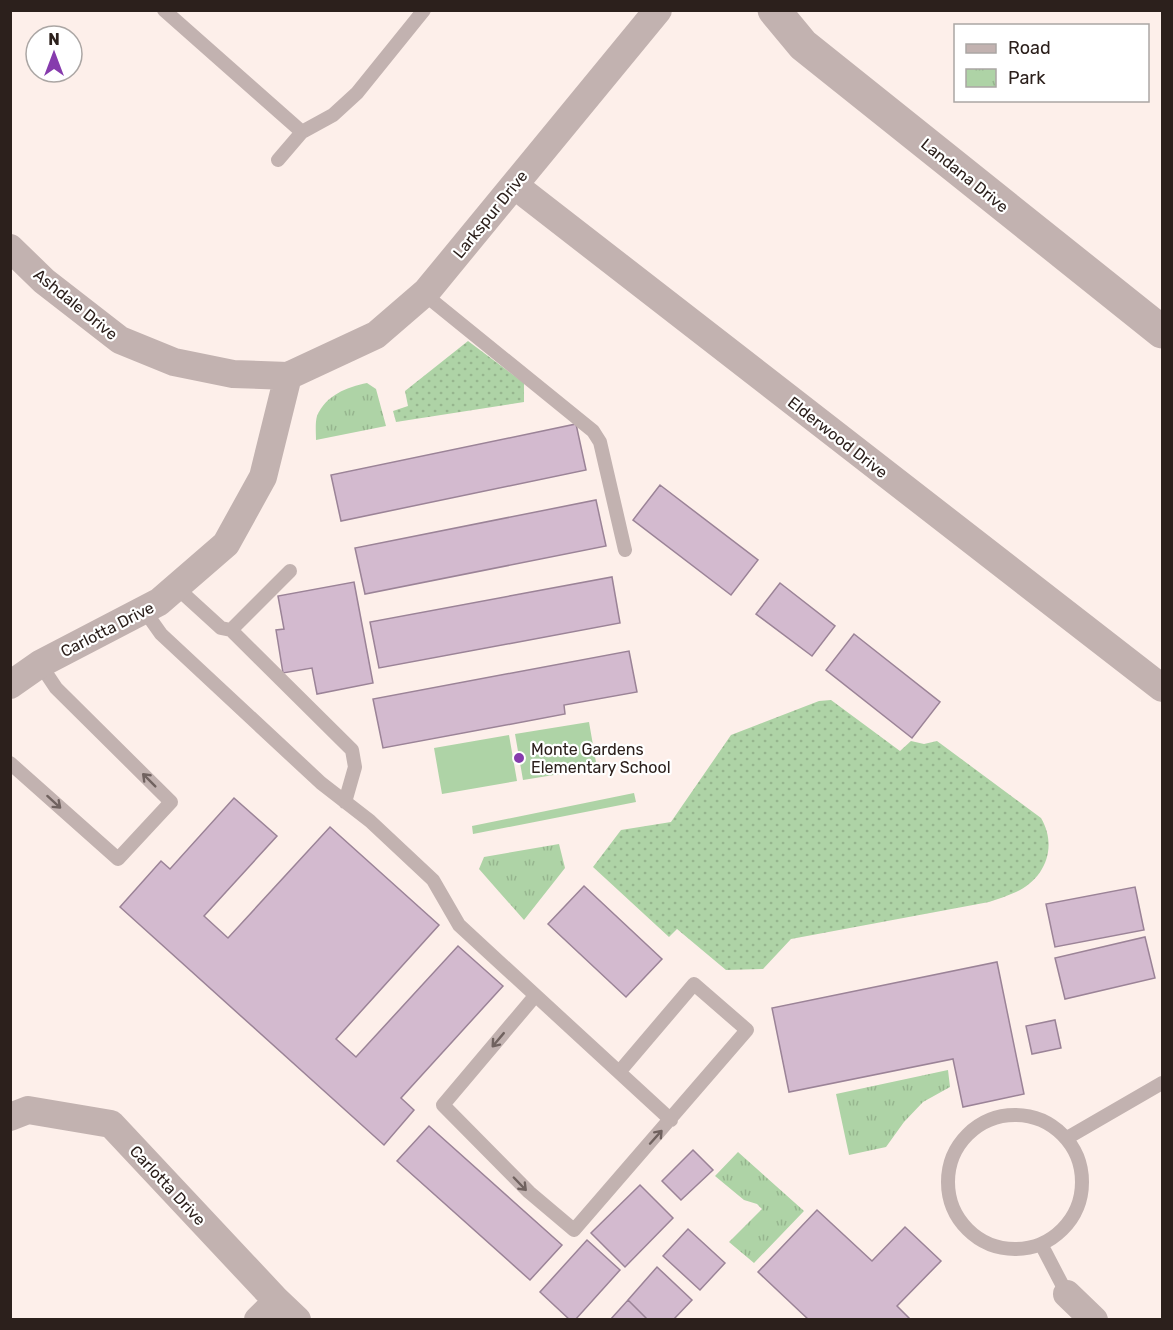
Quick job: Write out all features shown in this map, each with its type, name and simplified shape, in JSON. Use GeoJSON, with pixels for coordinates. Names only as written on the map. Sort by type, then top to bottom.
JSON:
{"type":"FeatureCollection","features":[{"type":"Feature","properties":{"kind":"street","name":"Larkspur Drive"},"geometry":{"type":"LineString","coordinates":[[288,376],[376,335],[424,294],[658,10]]}},
{"type":"Feature","properties":{"kind":"street","name":"Landana Drive"},"geometry":{"type":"LineString","coordinates":[[774,10],[803,45],[1162,332]]}},
{"type":"Feature","properties":{"kind":"street","name":"Elderwood Drive"},"geometry":{"type":"LineString","coordinates":[[514,185],[1162,688]]}},
{"type":"Feature","properties":{"kind":"street","name":"Ashdale Drive"},"geometry":{"type":"LineString","coordinates":[[10,248],[44,281],[120,340],[174,362],[233,374],[288,376]]}},
{"type":"Feature","properties":{"kind":"street","name":"Carlotta Drive"},"geometry":{"type":"LineString","coordinates":[[10,685],[40,664],[159,602],[226,544],[263,477],[288,376]]}},
{"type":"Feature","properties":{"kind":"street","name":"Carlotta Drive"},"geometry":{"type":"LineString","coordinates":[[10,1117],[28,1110],[111,1124],[267,1310],[297,1320]]}},
{"type":"Feature","properties":{"kind":"street"},"geometry":{"type":"LineString","coordinates":[[1067,1294],[1094,1320]]}},
{"type":"Feature","properties":{"kind":"lane"},"geometry":{"type":"LineString","coordinates":[[164,10],[302,132]]}},
{"type":"Feature","properties":{"kind":"lane"},"geometry":{"type":"LineString","coordinates":[[278,160],[302,132],[333,115],[357,93],[424,10]]}},
{"type":"Feature","properties":{"kind":"lane"},"geometry":{"type":"LineString","coordinates":[[424,294],[593,431],[600,442],[625,550]]}},
{"type":"Feature","properties":{"kind":"lane"},"geometry":{"type":"LineString","coordinates":[[231,630],[290,570]]}},
{"type":"Feature","properties":{"kind":"lane"},"geometry":{"type":"LineString","coordinates":[[176,587],[221,628],[231,630],[351,750],[355,767],[345,801]]}},
{"type":"Feature","properties":{"kind":"lane"},"geometry":{"type":"LineString","coordinates":[[144,610],[161,634],[321,783],[370,821],[433,880],[459,925],[671,1120]]}},
{"type":"Feature","properties":{"kind":"lane"},"geometry":{"type":"LineString","coordinates":[[10,763],[118,859],[171,802],[56,688],[40,664]]}},
{"type":"Feature","properties":{"kind":"lane"},"geometry":{"type":"LineString","coordinates":[[535,996],[443,1105],[529,1192],[574,1230],[747,1030],[694,984],[620,1071]]}},
{"type":"Feature","properties":{"kind":"lane"},"geometry":{"type":"LineString","coordinates":[[1066,1138],[1162,1083]]}},
{"type":"Feature","properties":{"kind":"lane"},"geometry":{"type":"LineString","coordinates":[[1005,1115],[1038,1118],[1053,1126],[1066,1138],[1081,1165],[1081,1197],[1066,1226],[1041,1244],[1004,1249],[982,1240],[962,1224],[949,1198],[947,1176],[950,1161],[958,1144],[972,1129],[983,1122],[1005,1115]]}},
{"type":"Feature","properties":{"kind":"lane"},"geometry":{"type":"LineString","coordinates":[[1041,1244],[1067,1294]]}},
{"type":"Feature","properties":{"kind":"green space"},"geometry":{"type":"Polygon","coordinates":[[[468,341],[524,383],[524,402],[396,422],[393,411],[408,406],[405,391],[468,341]]]}},
{"type":"Feature","properties":{"kind":"green space"},"geometry":{"type":"Polygon","coordinates":[[[367,383],[376,389],[386,426],[316,440],[317,416],[326,403],[338,393],[367,383]]]}},
{"type":"Feature","properties":{"kind":"green space"},"geometry":{"type":"Polygon","coordinates":[[[831,700],[900,751],[911,741],[924,744],[937,741],[1041,818],[1046,829],[1048,851],[1046,861],[1035,879],[1016,892],[989,902],[791,939],[763,969],[726,970],[677,929],[669,937],[593,867],[621,830],[671,822],[731,735],[819,701],[831,700]]]}},
{"type":"Feature","properties":{"kind":"green space"},"geometry":{"type":"Polygon","coordinates":[[[589,722],[597,768],[523,780],[515,734],[589,722]]]}},
{"type":"Feature","properties":{"kind":"green space"},"geometry":{"type":"Polygon","coordinates":[[[509,735],[517,781],[442,794],[434,748],[509,735]]]}},
{"type":"Feature","properties":{"kind":"green space"},"geometry":{"type":"Polygon","coordinates":[[[634,793],[636,802],[473,834],[472,826],[634,793]]]}},
{"type":"Feature","properties":{"kind":"green space"},"geometry":{"type":"Polygon","coordinates":[[[559,844],[565,868],[524,920],[479,869],[484,857],[559,844]]]}},
{"type":"Feature","properties":{"kind":"green space"},"geometry":{"type":"Polygon","coordinates":[[[948,1070],[950,1087],[923,1102],[904,1122],[886,1147],[849,1155],[836,1094],[948,1070]]]}},
{"type":"Feature","properties":{"kind":"green space"},"geometry":{"type":"Polygon","coordinates":[[[738,1152],[804,1211],[754,1263],[729,1242],[762,1209],[757,1204],[744,1200],[715,1176],[738,1152]]]}},
{"type":"Feature","properties":{"kind":"building"},"geometry":{"type":"Polygon","coordinates":[[[576,424],[586,470],[341,521],[331,475],[576,424]]]}},
{"type":"Feature","properties":{"kind":"building"},"geometry":{"type":"Polygon","coordinates":[[[660,485],[758,560],[731,595],[633,520],[660,485]]]}},
{"type":"Feature","properties":{"kind":"building"},"geometry":{"type":"Polygon","coordinates":[[[596,500],[606,546],[365,594],[355,548],[596,500]]]}},
{"type":"Feature","properties":{"kind":"building"},"geometry":{"type":"Polygon","coordinates":[[[612,577],[620,623],[379,668],[370,622],[612,577]]]}},
{"type":"Feature","properties":{"kind":"building"},"geometry":{"type":"Polygon","coordinates":[[[354,582],[373,683],[317,694],[312,668],[283,673],[276,630],[284,629],[278,596],[354,582]]]}},
{"type":"Feature","properties":{"kind":"building"},"geometry":{"type":"Polygon","coordinates":[[[780,583],[835,626],[812,656],[756,614],[780,583]]]}},
{"type":"Feature","properties":{"kind":"building"},"geometry":{"type":"Polygon","coordinates":[[[854,634],[940,702],[912,738],[826,670],[854,634]]]}},
{"type":"Feature","properties":{"kind":"building"},"geometry":{"type":"Polygon","coordinates":[[[629,651],[637,692],[564,705],[565,714],[383,748],[373,699],[629,651]]]}},
{"type":"Feature","properties":{"kind":"building"},"geometry":{"type":"Polygon","coordinates":[[[234,798],[277,836],[204,916],[228,938],[330,827],[439,925],[336,1039],[356,1057],[458,946],[503,986],[401,1098],[414,1110],[384,1145],[120,907],[161,861],[170,869],[234,798]]]}},
{"type":"Feature","properties":{"kind":"building"},"geometry":{"type":"Polygon","coordinates":[[[584,886],[662,959],[626,997],[548,924],[584,886]]]}},
{"type":"Feature","properties":{"kind":"building"},"geometry":{"type":"Polygon","coordinates":[[[1135,887],[1144,930],[1055,947],[1046,904],[1135,887]]]}},
{"type":"Feature","properties":{"kind":"building"},"geometry":{"type":"Polygon","coordinates":[[[1145,937],[1155,978],[1065,999],[1055,958],[1145,937]]]}},
{"type":"Feature","properties":{"kind":"building"},"geometry":{"type":"Polygon","coordinates":[[[997,962],[1024,1094],[963,1107],[953,1059],[789,1092],[772,1008],[997,962]]]}},
{"type":"Feature","properties":{"kind":"building"},"geometry":{"type":"Polygon","coordinates":[[[1055,1020],[1061,1048],[1032,1054],[1026,1026],[1055,1020]]]}},
{"type":"Feature","properties":{"kind":"building"},"geometry":{"type":"Polygon","coordinates":[[[429,1126],[562,1245],[530,1280],[397,1161],[429,1126]]]}},
{"type":"Feature","properties":{"kind":"building"},"geometry":{"type":"Polygon","coordinates":[[[693,1150],[713,1170],[681,1200],[662,1181],[693,1150]]]}},
{"type":"Feature","properties":{"kind":"building"},"geometry":{"type":"Polygon","coordinates":[[[640,1185],[673,1218],[625,1267],[591,1233],[640,1185]]]}},
{"type":"Feature","properties":{"kind":"building"},"geometry":{"type":"Polygon","coordinates":[[[817,1210],[872,1261],[905,1227],[941,1261],[897,1306],[911,1320],[809,1320],[758,1272],[817,1210]]]}},
{"type":"Feature","properties":{"kind":"building"},"geometry":{"type":"Polygon","coordinates":[[[688,1229],[725,1263],[700,1290],[663,1256],[688,1229]]]}},
{"type":"Feature","properties":{"kind":"building"},"geometry":{"type":"Polygon","coordinates":[[[587,1240],[620,1270],[575,1320],[570,1320],[540,1292],[587,1240]]]}},
{"type":"Feature","properties":{"kind":"building"},"geometry":{"type":"Polygon","coordinates":[[[657,1267],[692,1300],[673,1320],[648,1320],[628,1300],[657,1267]]]}},
{"type":"Feature","properties":{"kind":"building"},"geometry":{"type":"Polygon","coordinates":[[[628,1300],[648,1320],[610,1320],[628,1300]]]}},
{"type":"Feature","properties":{"kind":"place","name":"Monte Gardens Elementary School"},"geometry":{"type":"Point","coordinates":[519,758]}}]}
